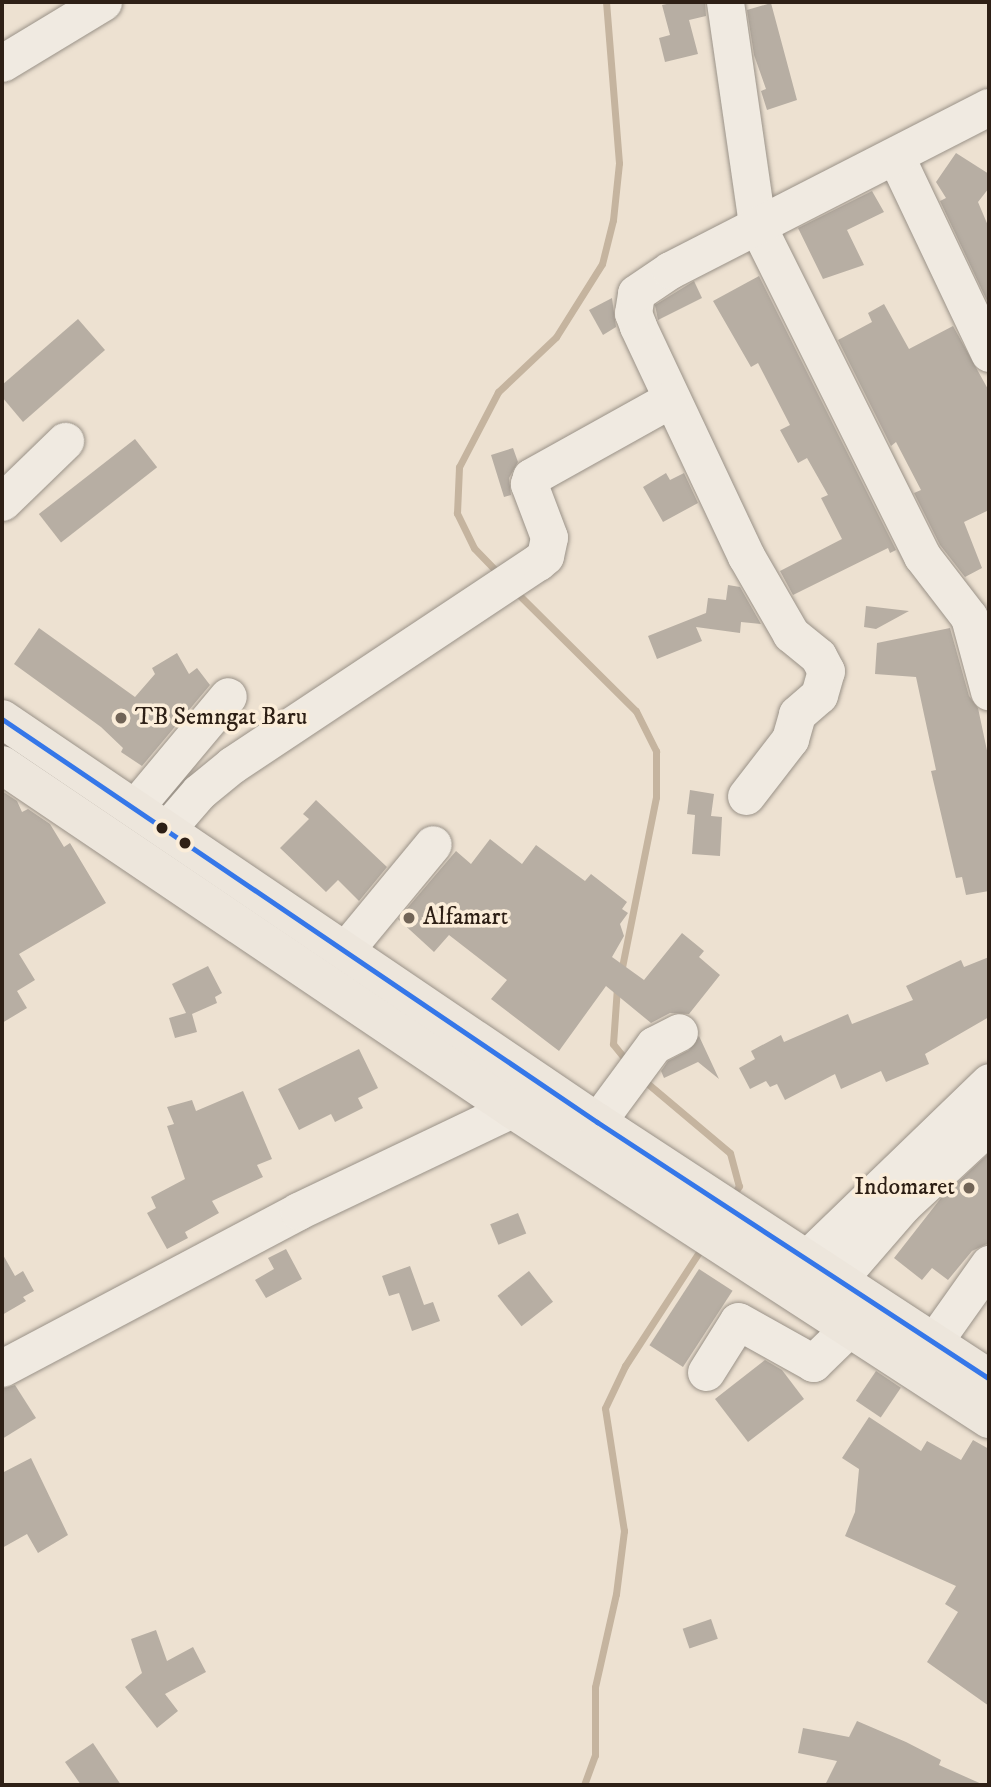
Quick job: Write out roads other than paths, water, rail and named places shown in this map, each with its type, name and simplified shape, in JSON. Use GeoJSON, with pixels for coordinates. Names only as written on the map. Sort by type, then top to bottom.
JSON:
{"type":"FeatureCollection","features":[{"type":"Feature","properties":{"kind":"highway"},"geometry":{"type":"LineString","coordinates":[[2,719],[136,806],[597,1122],[691,1180],[788,1259],[851,1326],[989,1419]]}},
{"type":"Feature","properties":{"kind":"highway"},"geometry":{"type":"LineString","coordinates":[[2,765],[677,1216],[838,1280],[989,1379]]}},
{"type":"Feature","properties":{"kind":"street"},"geometry":{"type":"LineString","coordinates":[[2,63],[103,2]]}},
{"type":"Feature","properties":{"kind":"street"},"geometry":{"type":"LineString","coordinates":[[725,2],[757,225],[922,555],[979,612],[989,691]]}},
{"type":"Feature","properties":{"kind":"street"},"geometry":{"type":"LineString","coordinates":[[746,796],[790,739],[797,714],[819,695],[826,671],[818,656],[791,634],[775,609],[671,399],[632,313],[636,293],[757,225],[896,157],[989,107]]}},
{"type":"Feature","properties":{"kind":"street"},"geometry":{"type":"LineString","coordinates":[[896,157],[989,353]]}},
{"type":"Feature","properties":{"kind":"street"},"geometry":{"type":"LineString","coordinates":[[167,829],[193,798],[232,765],[545,556],[548,549],[548,528],[529,484],[531,477],[671,399]]}},
{"type":"Feature","properties":{"kind":"street"},"geometry":{"type":"LineString","coordinates":[[2,502],[65,441]]}},
{"type":"Feature","properties":{"kind":"street"},"geometry":{"type":"LineString","coordinates":[[136,806],[228,696]]}},
{"type":"Feature","properties":{"kind":"street"},"geometry":{"type":"LineString","coordinates":[[346,949],[433,844]]}},
{"type":"Feature","properties":{"kind":"street"},"geometry":{"type":"LineString","coordinates":[[597,1122],[654,1045],[679,1032]]}},
{"type":"Feature","properties":{"kind":"street"},"geometry":{"type":"LineString","coordinates":[[788,1259],[989,1082]]}},
{"type":"Feature","properties":{"kind":"street"},"geometry":{"type":"LineString","coordinates":[[2,1368],[298,1211],[512,1108]]}},
{"type":"Feature","properties":{"kind":"street"},"geometry":{"type":"LineString","coordinates":[[838,1280],[903,1205],[989,1125]]}},
{"type":"Feature","properties":{"kind":"street"},"geometry":{"type":"LineString","coordinates":[[933,1343],[989,1264]]}},
{"type":"Feature","properties":{"kind":"street"},"geometry":{"type":"LineString","coordinates":[[706,1372],[738,1321],[813,1363],[851,1326]]}},
{"type":"Feature","properties":{"kind":"waterway"},"geometry":{"type":"LineString","coordinates":[[500,575],[474,548],[457,513],[459,467],[498,392],[556,337],[602,264],[613,220],[619,163],[606,2]]}},
{"type":"Feature","properties":{"kind":"waterway"},"geometry":{"type":"LineString","coordinates":[[515,591],[636,711],[656,751],[656,797],[621,972]]}},
{"type":"Feature","properties":{"kind":"waterway"},"geometry":{"type":"LineString","coordinates":[[617,987],[613,1044],[629,1064]]}},
{"type":"Feature","properties":{"kind":"waterway"},"geometry":{"type":"LineString","coordinates":[[641,1078],[730,1153],[739,1186],[732,1197]]}},
{"type":"Feature","properties":{"kind":"waterway"},"geometry":{"type":"LineString","coordinates":[[584,1785],[595,1755],[595,1687],[616,1594],[624,1531],[605,1408],[625,1366],[703,1246]]}},
{"type":"Feature","properties":{"kind":"place","name":"TB Semngat Baru"},"geometry":{"type":"Point","coordinates":[121,718]}},
{"type":"Feature","properties":{"kind":"place","name":"Alfamart"},"geometry":{"type":"Point","coordinates":[409,918]}},
{"type":"Feature","properties":{"kind":"place","name":"Indomaret"},"geometry":{"type":"Point","coordinates":[969,1188]}}]}
